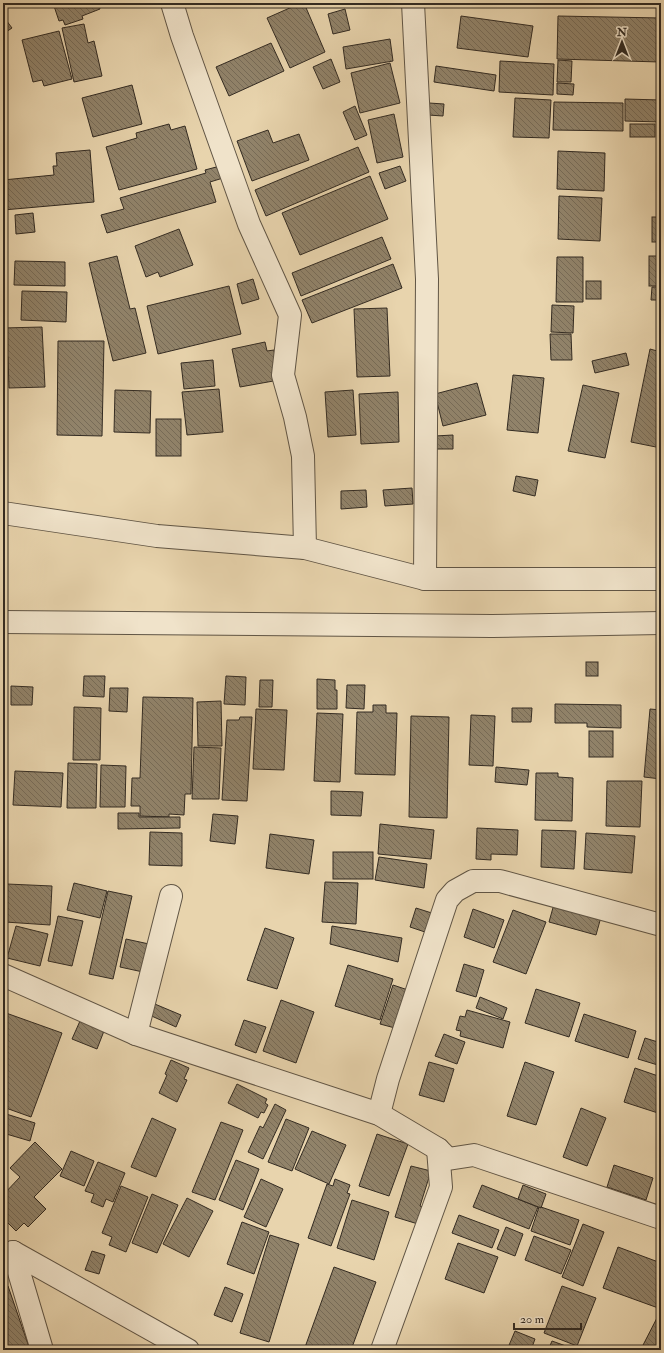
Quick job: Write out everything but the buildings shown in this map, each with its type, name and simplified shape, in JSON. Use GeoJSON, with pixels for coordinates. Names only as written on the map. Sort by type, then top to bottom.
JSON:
{"type":"FeatureCollection","features":[{"type":"Feature","properties":{"kind":"street"},"geometry":{"type":"LineString","coordinates":[[172,3],[185,44],[249,224],[290,315],[284,375],[303,456],[305,548]]}},
{"type":"Feature","properties":{"kind":"street"},"geometry":{"type":"LineString","coordinates":[[413,3],[427,279],[425,579]]}},
{"type":"Feature","properties":{"kind":"street"},"geometry":{"type":"LineString","coordinates":[[3,513],[157,536],[305,548],[425,579],[661,580]]}},
{"type":"Feature","properties":{"kind":"street"},"geometry":{"type":"LineString","coordinates":[[3,622],[484,626],[661,623]]}},
{"type":"Feature","properties":{"kind":"street"},"geometry":{"type":"LineString","coordinates":[[379,1114],[388,1078],[447,900],[455,890],[473,881],[500,881],[661,925]]}},
{"type":"Feature","properties":{"kind":"street"},"geometry":{"type":"LineString","coordinates":[[136,1034],[170,896]]}},
{"type":"Feature","properties":{"kind":"street"},"geometry":{"type":"LineString","coordinates":[[3,975],[136,1034],[379,1114],[438,1149],[448,1159],[474,1155],[661,1218]]}},
{"type":"Feature","properties":{"kind":"street"},"geometry":{"type":"LineString","coordinates":[[382,1350],[441,1187],[438,1149]]}},
{"type":"Feature","properties":{"kind":"street"},"geometry":{"type":"LineString","coordinates":[[441,1187],[474,1155]]}},
{"type":"Feature","properties":{"kind":"street"},"geometry":{"type":"LineString","coordinates":[[8,1253],[42,1350]]}},
{"type":"Feature","properties":{"kind":"street"},"geometry":{"type":"LineString","coordinates":[[8,1253],[188,1350]]}}]}
